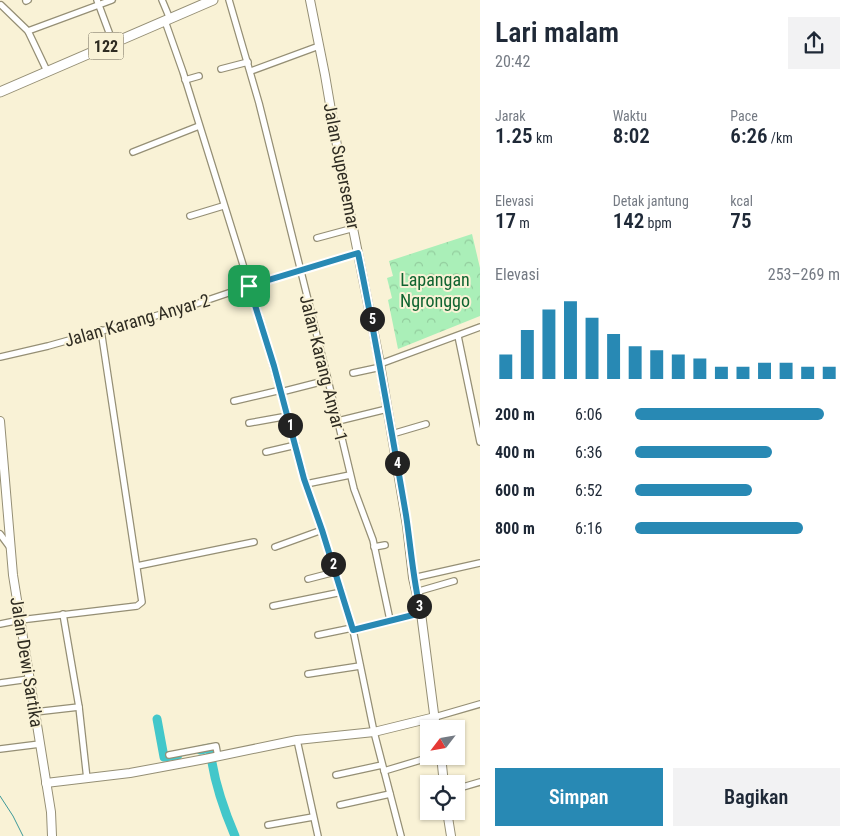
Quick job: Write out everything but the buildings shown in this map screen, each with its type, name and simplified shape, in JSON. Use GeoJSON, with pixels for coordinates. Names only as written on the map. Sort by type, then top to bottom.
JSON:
{"type":"FeatureCollection","features":[{"type":"Feature","properties":{"kind":"main road","name":"122"},"geometry":{"type":"LineString","coordinates":[[0,92],[167,20],[193,4],[213,0]]}},
{"type":"Feature","properties":{"kind":"main road","name":"Jalan Supersemar"},"geometry":{"type":"LineString","coordinates":[[310,0],[340,163],[381,365],[407,526],[413,578],[421,613],[435,718]]}},
{"type":"Feature","properties":{"kind":"main road","name":"Jalan Dewi Sartika"},"geometry":{"type":"LineString","coordinates":[[0,421],[10,546],[51,812],[52,836]]}},
{"type":"Feature","properties":{"kind":"main road"},"geometry":{"type":"LineString","coordinates":[[46,783],[87,779],[217,757],[297,740],[374,732],[435,718]]}},
{"type":"Feature","properties":{"kind":"main road"},"geometry":{"type":"LineString","coordinates":[[447,820],[448,836]]}},
{"type":"Feature","properties":{"kind":"street"},"geometry":{"type":"LineString","coordinates":[[28,30],[98,2],[112,0]]}},
{"type":"Feature","properties":{"kind":"street"},"geometry":{"type":"LineString","coordinates":[[162,0],[223,206],[281,391],[306,484],[342,592],[352,629],[374,732],[401,836]]}},
{"type":"Feature","properties":{"kind":"street","name":"Jalan Karang Anyar 1"},"geometry":{"type":"LineString","coordinates":[[230,0],[248,62],[350,475],[374,547],[390,620]]}},
{"type":"Feature","properties":{"kind":"street"},"geometry":{"type":"LineString","coordinates":[[98,2],[113,43]]}},
{"type":"Feature","properties":{"kind":"street"},"geometry":{"type":"LineString","coordinates":[[1,4],[28,30],[47,71]]}},
{"type":"Feature","properties":{"kind":"street"},"geometry":{"type":"LineString","coordinates":[[250,71],[319,46]]}},
{"type":"Feature","properties":{"kind":"street"},"geometry":{"type":"LineString","coordinates":[[221,70],[248,62]]}},
{"type":"Feature","properties":{"kind":"street"},"geometry":{"type":"LineString","coordinates":[[185,80],[199,76]]}},
{"type":"Feature","properties":{"kind":"street"},"geometry":{"type":"LineString","coordinates":[[133,152],[199,126]]}},
{"type":"Feature","properties":{"kind":"street"},"geometry":{"type":"LineString","coordinates":[[190,216],[223,206]]}},
{"type":"Feature","properties":{"kind":"street"},"geometry":{"type":"LineString","coordinates":[[317,238],[354,228]]}},
{"type":"Feature","properties":{"kind":"street","name":"Jalan Karang Anyar 2"},"geometry":{"type":"LineString","coordinates":[[0,357],[48,346],[187,307],[358,253]]}},
{"type":"Feature","properties":{"kind":"street"},"geometry":{"type":"LineString","coordinates":[[353,373],[381,365],[480,328]]}},
{"type":"Feature","properties":{"kind":"street"},"geometry":{"type":"LineString","coordinates":[[0,624],[139,605],[142,598],[101,330]]}},
{"type":"Feature","properties":{"kind":"street"},"geometry":{"type":"LineString","coordinates":[[458,336],[480,442]]}},
{"type":"Feature","properties":{"kind":"street"},"geometry":{"type":"LineString","coordinates":[[234,401],[328,380]]}},
{"type":"Feature","properties":{"kind":"street"},"geometry":{"type":"LineString","coordinates":[[338,421],[387,409]]}},
{"type":"Feature","properties":{"kind":"street"},"geometry":{"type":"LineString","coordinates":[[249,423],[288,416]]}},
{"type":"Feature","properties":{"kind":"street"},"geometry":{"type":"LineString","coordinates":[[392,434],[426,424]]}},
{"type":"Feature","properties":{"kind":"street"},"geometry":{"type":"LineString","coordinates":[[266,452],[296,445]]}},
{"type":"Feature","properties":{"kind":"street"},"geometry":{"type":"LineString","coordinates":[[306,484],[350,475]]}},
{"type":"Feature","properties":{"kind":"street"},"geometry":{"type":"LineString","coordinates":[[275,547],[322,530]]}},
{"type":"Feature","properties":{"kind":"street"},"geometry":{"type":"LineString","coordinates":[[0,534],[10,546]]}},
{"type":"Feature","properties":{"kind":"street"},"geometry":{"type":"LineString","coordinates":[[137,566],[254,542]]}},
{"type":"Feature","properties":{"kind":"street"},"geometry":{"type":"LineString","coordinates":[[374,547],[385,545]]}},
{"type":"Feature","properties":{"kind":"street"},"geometry":{"type":"LineString","coordinates":[[413,578],[480,564]]}},
{"type":"Feature","properties":{"kind":"street"},"geometry":{"type":"LineString","coordinates":[[308,579],[335,572]]}},
{"type":"Feature","properties":{"kind":"street"},"geometry":{"type":"LineString","coordinates":[[416,592],[454,581]]}},
{"type":"Feature","properties":{"kind":"street"},"geometry":{"type":"LineString","coordinates":[[273,606],[342,592]]}},
{"type":"Feature","properties":{"kind":"street"},"geometry":{"type":"LineString","coordinates":[[318,635],[421,613]]}},
{"type":"Feature","properties":{"kind":"street"},"geometry":{"type":"LineString","coordinates":[[63,614],[79,707],[87,779]]}},
{"type":"Feature","properties":{"kind":"street"},"geometry":{"type":"LineString","coordinates":[[308,674],[360,666]]}},
{"type":"Feature","properties":{"kind":"street"},"geometry":{"type":"LineString","coordinates":[[0,683],[29,679]]}},
{"type":"Feature","properties":{"kind":"street"},"geometry":{"type":"LineString","coordinates":[[435,718],[480,704]]}},
{"type":"Feature","properties":{"kind":"street"},"geometry":{"type":"LineString","coordinates":[[35,712],[79,707]]}},
{"type":"Feature","properties":{"kind":"street"},"geometry":{"type":"LineString","coordinates":[[297,740],[318,836]]}},
{"type":"Feature","properties":{"kind":"street"},"geometry":{"type":"LineString","coordinates":[[0,749],[40,744]]}},
{"type":"Feature","properties":{"kind":"street"},"geometry":{"type":"LineString","coordinates":[[169,755],[216,746],[217,757]]}},
{"type":"Feature","properties":{"kind":"street"},"geometry":{"type":"LineString","coordinates":[[336,775],[383,768],[420,759]]}},
{"type":"Feature","properties":{"kind":"street"},"geometry":{"type":"LineString","coordinates":[[465,786],[480,782]]}},
{"type":"Feature","properties":{"kind":"street"},"geometry":{"type":"LineString","coordinates":[[340,805],[390,794]]}},
{"type":"Feature","properties":{"kind":"street"},"geometry":{"type":"LineString","coordinates":[[268,825],[313,817]]}},
{"type":"Feature","properties":{"kind":"green space","name":"Lapangan Ngronggo"},"geometry":{"type":"Polygon","coordinates":[[[472,234],[480,268],[480,316],[398,349],[388,300],[392,298],[387,278],[393,276],[389,261],[472,234]]]}},
{"type":"Feature","properties":{"kind":"waterway"},"geometry":{"type":"LineString","coordinates":[[157,719],[164,757],[178,755]]}},
{"type":"Feature","properties":{"kind":"waterway"},"geometry":{"type":"LineString","coordinates":[[200,750],[210,748],[213,771],[219,793],[235,836]]}},
{"type":"Feature","properties":{"kind":"waterway"},"geometry":{"type":"LineString","coordinates":[[0,796],[23,836]]}},
{"type":"Feature","properties":{"kind":"route"},"geometry":{"type":"LineString","coordinates":[[358,253],[380,364],[407,526],[413,578],[421,613],[353,630],[304,479],[274,366],[249,286],[358,253]]}}]}
